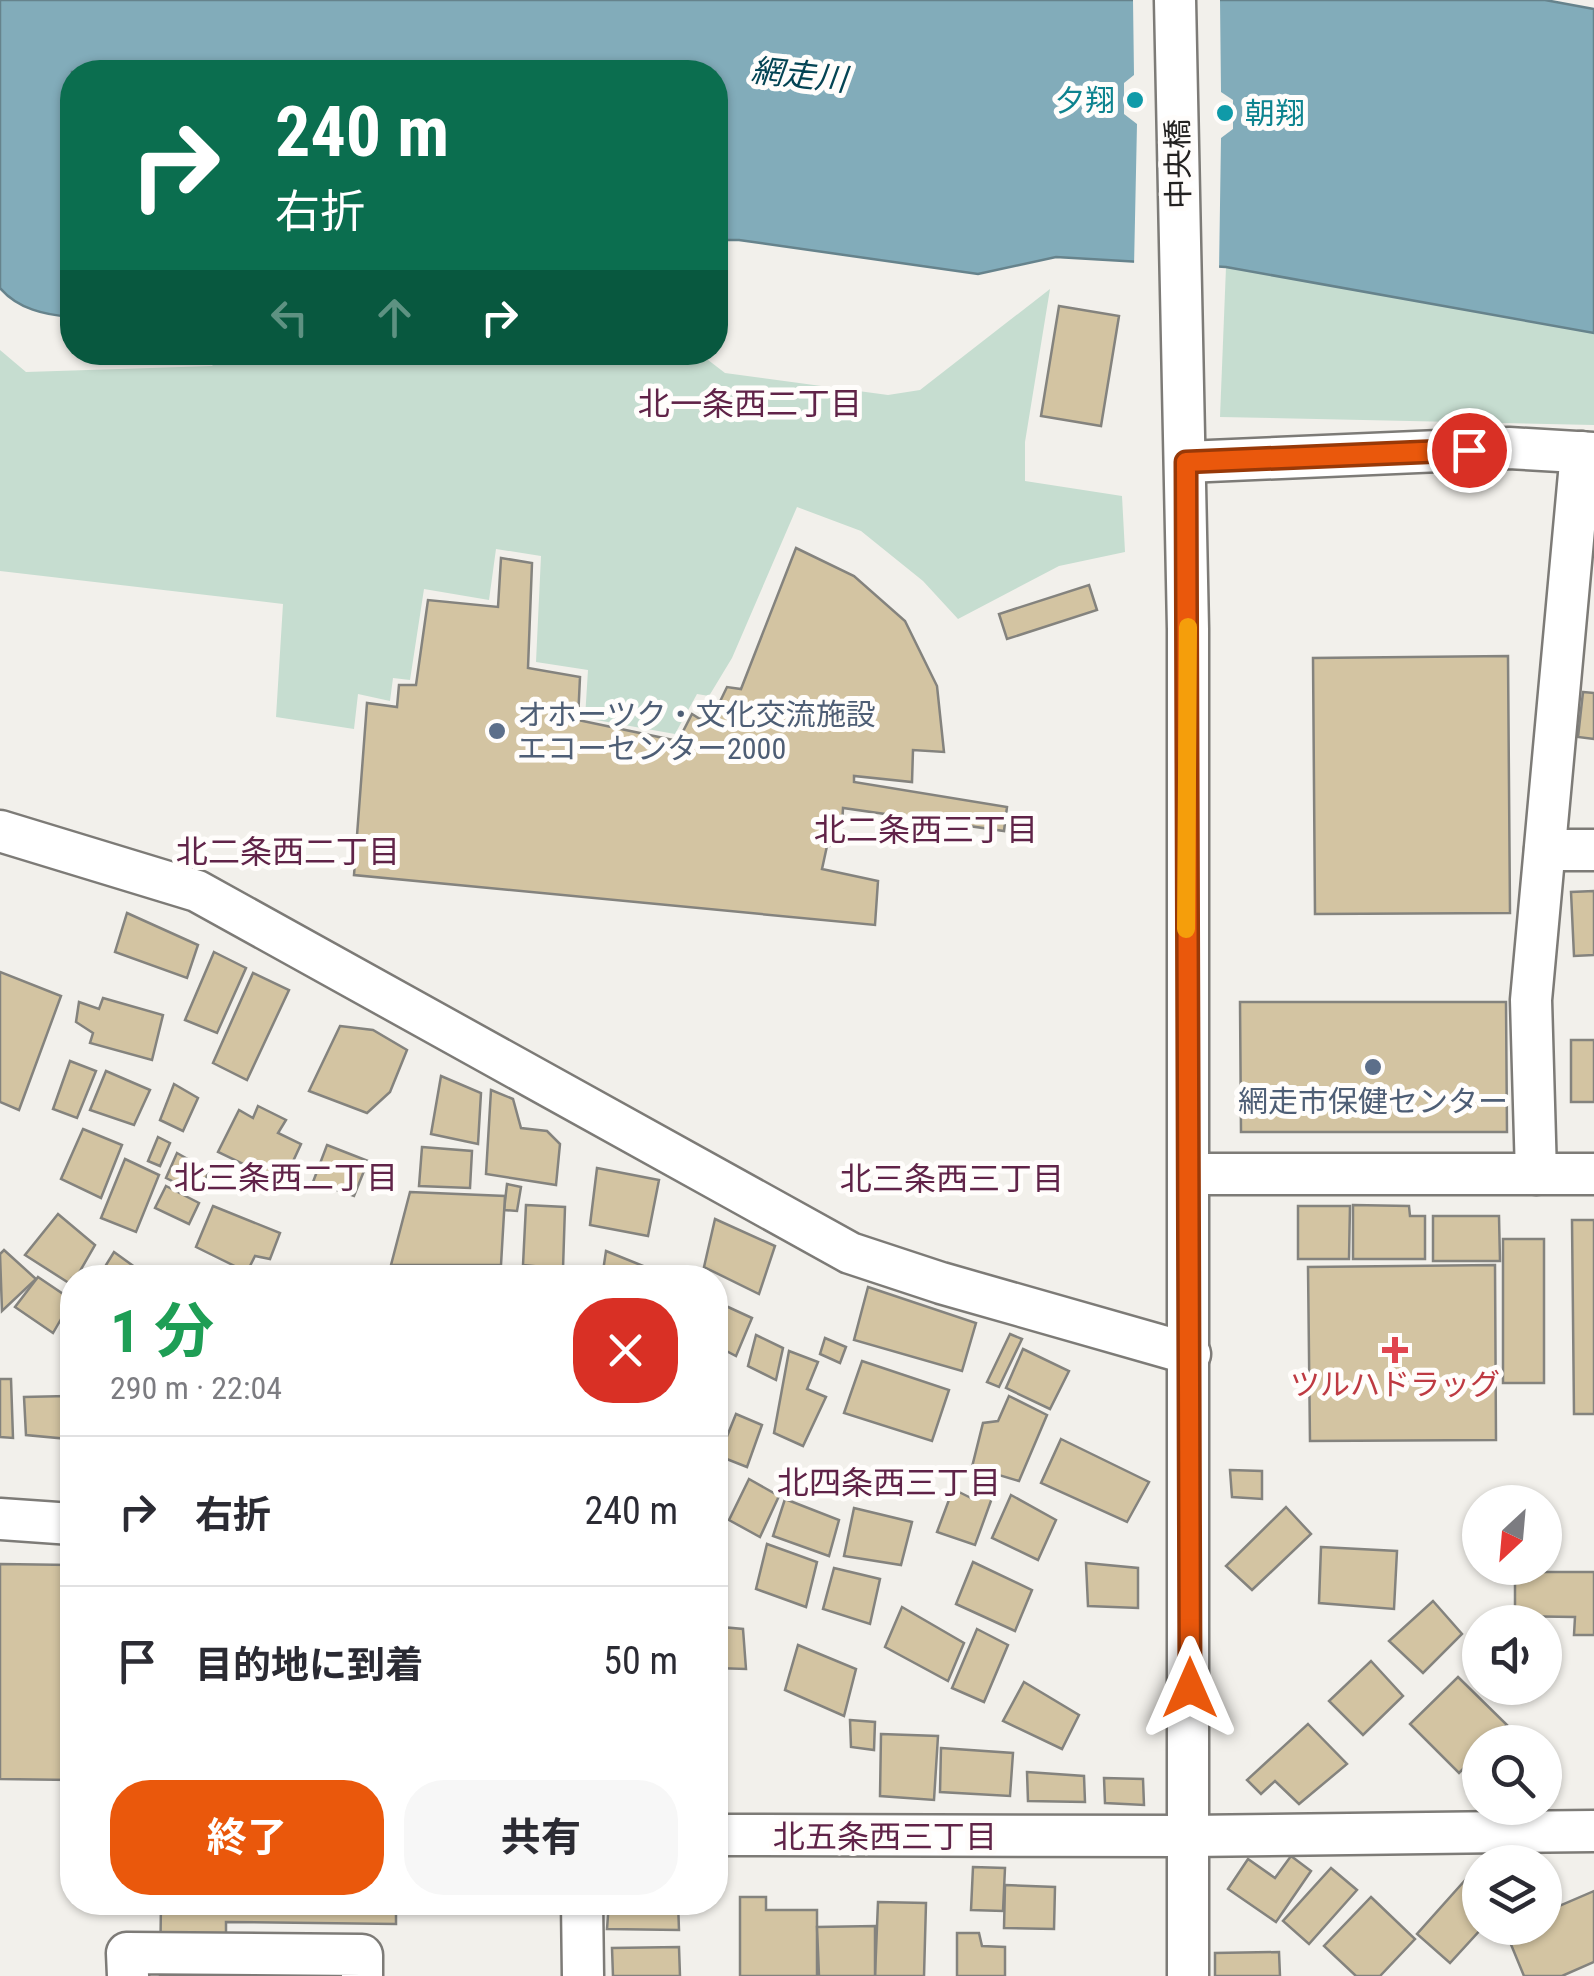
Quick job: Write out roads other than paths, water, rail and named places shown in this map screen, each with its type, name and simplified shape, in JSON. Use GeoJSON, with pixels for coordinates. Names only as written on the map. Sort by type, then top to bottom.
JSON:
{"type":"FeatureCollection","features":[{"type":"Feature","properties":{"kind":"street","name":"中央橋"},"geometry":{"type":"LineString","coordinates":[[1175,0],[1186,462],[1188,1976]]}},
{"type":"Feature","properties":{"kind":"street"},"geometry":{"type":"LineString","coordinates":[[1186,462],[1509,448],[1588,453],[1531,1000],[1536,1174]]}},
{"type":"Feature","properties":{"kind":"street"},"geometry":{"type":"LineString","coordinates":[[0,831],[197,891],[850,1253],[1190,1354]]}},
{"type":"Feature","properties":{"kind":"street"},"geometry":{"type":"LineString","coordinates":[[1545,850],[1594,850]]}},
{"type":"Feature","properties":{"kind":"street"},"geometry":{"type":"LineString","coordinates":[[1189,1174],[1594,1174]]}},
{"type":"Feature","properties":{"kind":"street"},"geometry":{"type":"LineString","coordinates":[[0,1520],[60,1523]]}},
{"type":"Feature","properties":{"kind":"street"},"geometry":{"type":"LineString","coordinates":[[728,1835],[1189,1836],[1594,1831]]}},
{"type":"Feature","properties":{"kind":"street"},"geometry":{"type":"LineString","coordinates":[[582,1915],[583,1976]]}},
{"type":"Feature","properties":{"kind":"street"},"geometry":{"type":"LineString","coordinates":[[128,1976],[128,1953],[362,1955],[362,1976]]}},
{"type":"Feature","properties":{"kind":"water","name":"網走川"},"geometry":{"type":"Polygon","coordinates":[[[0,0],[1545,0],[1594,9],[1594,333],[1226,267],[1056,257],[978,274],[728,240],[728,60],[60,60],[60,316],[24,306],[0,288],[0,0]]]}},
{"type":"Feature","properties":{"kind":"place","name":"夕翔"},"geometry":{"type":"Point","coordinates":[1135,100]}},
{"type":"Feature","properties":{"kind":"place","name":"朝翔"},"geometry":{"type":"Point","coordinates":[1225,113]}},
{"type":"Feature","properties":{"kind":"place","name":"オホーツク・文化交流施設 エコーセンター2000"},"geometry":{"type":"Point","coordinates":[497,731]}},
{"type":"Feature","properties":{"kind":"place","name":"網走市保健センター"},"geometry":{"type":"Point","coordinates":[1373,1067]}},
{"type":"Feature","properties":{"kind":"place","name":"ツルハドラッグ"},"geometry":{"type":"Point","coordinates":[1395,1350]}},
{"type":"Feature","properties":{"kind":"district","name":"北一条西二丁目"},"geometry":{"type":"Point","coordinates":[750,404]}},
{"type":"Feature","properties":{"kind":"district","name":"北二条西三丁目"},"geometry":{"type":"Point","coordinates":[926,830]}},
{"type":"Feature","properties":{"kind":"district","name":"北二条西二丁目"},"geometry":{"type":"Point","coordinates":[288,852]}},
{"type":"Feature","properties":{"kind":"district","name":"北三条西二丁目"},"geometry":{"type":"Point","coordinates":[286,1178]}},
{"type":"Feature","properties":{"kind":"district","name":"北三条西三丁目"},"geometry":{"type":"Point","coordinates":[952,1179]}},
{"type":"Feature","properties":{"kind":"district","name":"北四条西三丁目"},"geometry":{"type":"Point","coordinates":[889,1483]}},
{"type":"Feature","properties":{"kind":"district","name":"北五条西三丁目"},"geometry":{"type":"Point","coordinates":[885,1837]}}]}
